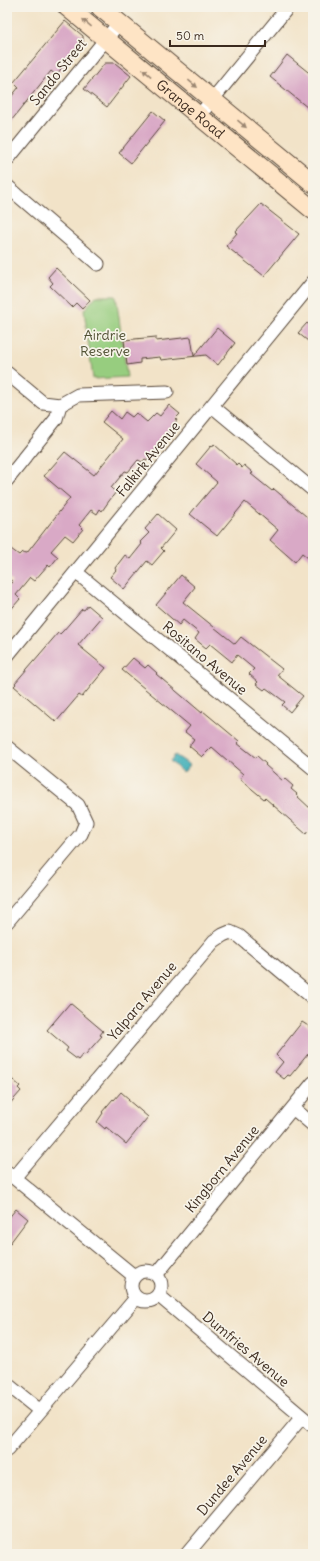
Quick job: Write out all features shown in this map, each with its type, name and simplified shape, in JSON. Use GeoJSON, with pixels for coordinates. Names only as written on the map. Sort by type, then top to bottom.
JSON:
{"type":"FeatureCollection","features":[{"type":"Feature","properties":{"kind":"main road","name":"Grange Road"},"geometry":{"type":"LineString","coordinates":[[67,7],[313,210]]}},
{"type":"Feature","properties":{"kind":"main road","name":"Grange Road"},"geometry":{"type":"LineString","coordinates":[[100,7],[313,183]]}},
{"type":"Feature","properties":{"kind":"street"},"geometry":{"type":"LineString","coordinates":[[199,116],[288,7]]}},
{"type":"Feature","properties":{"kind":"street","name":"Sando Street"},"geometry":{"type":"LineString","coordinates":[[7,160],[120,23]]}},
{"type":"Feature","properties":{"kind":"street"},"geometry":{"type":"LineString","coordinates":[[7,186],[98,264]]}},
{"type":"Feature","properties":{"kind":"street","name":"Falkirk Avenue"},"geometry":{"type":"LineString","coordinates":[[8,652],[76,573],[313,282]]}},
{"type":"Feature","properties":{"kind":"street"},"geometry":{"type":"LineString","coordinates":[[7,373],[43,403],[60,405],[78,395],[167,392]]}},
{"type":"Feature","properties":{"kind":"street"},"geometry":{"type":"LineString","coordinates":[[7,480],[56,419],[60,405]]}},
{"type":"Feature","properties":{"kind":"street"},"geometry":{"type":"LineString","coordinates":[[212,406],[313,490]]}},
{"type":"Feature","properties":{"kind":"street","name":"Rositano Avenue"},"geometry":{"type":"LineString","coordinates":[[76,573],[313,768]]}},
{"type":"Feature","properties":{"kind":"street"},"geometry":{"type":"LineString","coordinates":[[7,747],[78,805],[86,822],[81,834],[7,922]]}},
{"type":"Feature","properties":{"kind":"street","name":"Yalpara Avenue"},"geometry":{"type":"LineString","coordinates":[[11,1175],[214,941],[223,935],[230,932],[239,936],[313,998]]}},
{"type":"Feature","properties":{"kind":"street","name":"Kingborn Avenue"},"geometry":{"type":"LineString","coordinates":[[156,1275],[313,1084]]}},
{"type":"Feature","properties":{"kind":"street"},"geometry":{"type":"LineString","coordinates":[[292,1108],[313,1125]]}},
{"type":"Feature","properties":{"kind":"street"},"geometry":{"type":"LineString","coordinates":[[11,1175],[134,1276]]}},
{"type":"Feature","properties":{"kind":"street"},"geometry":{"type":"LineString","coordinates":[[145,1271],[156,1275],[161,1286],[158,1295],[151,1301],[146,1302],[136,1298],[130,1287],[134,1276],[145,1271]]}},
{"type":"Feature","properties":{"kind":"street","name":"Dumfries Avenue"},"geometry":{"type":"LineString","coordinates":[[158,1295],[313,1426]]}},
{"type":"Feature","properties":{"kind":"street"},"geometry":{"type":"LineString","coordinates":[[7,1450],[136,1298]]}},
{"type":"Feature","properties":{"kind":"street"},"geometry":{"type":"LineString","coordinates":[[7,1384],[40,1410]]}},
{"type":"Feature","properties":{"kind":"street","name":"Dundee Avenue"},"geometry":{"type":"LineString","coordinates":[[187,1554],[302,1417]]}},
{"type":"Feature","properties":{"kind":"green space","name":"Airdrie Reserve"},"geometry":{"type":"Polygon","coordinates":[[[96,296],[116,296],[127,377],[93,379],[84,310],[96,296]]]}},
{"type":"Feature","properties":{"kind":"water"},"geometry":{"type":"Polygon","coordinates":[[[175,755],[190,765],[183,773],[170,761],[175,755]]]}},
{"type":"Feature","properties":{"kind":"building"},"geometry":{"type":"Polygon","coordinates":[[[65,21],[83,36],[83,42],[56,75],[51,71],[7,126],[7,102],[19,87],[14,82],[65,21]]]}},
{"type":"Feature","properties":{"kind":"building"},"geometry":{"type":"Polygon","coordinates":[[[287,55],[313,76],[313,112],[270,77],[287,55]]]}},
{"type":"Feature","properties":{"kind":"building"},"geometry":{"type":"Polygon","coordinates":[[[105,63],[115,63],[131,76],[107,107],[84,89],[105,63]]]}},
{"type":"Feature","properties":{"kind":"building"},"geometry":{"type":"Polygon","coordinates":[[[153,111],[165,121],[131,163],[119,153],[153,111]]]}},
{"type":"Feature","properties":{"kind":"building"},"geometry":{"type":"Polygon","coordinates":[[[261,204],[299,234],[264,276],[226,246],[237,233],[235,232],[261,204]]]}},
{"type":"Feature","properties":{"kind":"building"},"geometry":{"type":"Polygon","coordinates":[[[56,268],[90,300],[82,309],[76,303],[72,307],[50,286],[53,283],[48,277],[56,268]]]}},
{"type":"Feature","properties":{"kind":"building"},"geometry":{"type":"Polygon","coordinates":[[[307,323],[313,328],[313,345],[298,333],[307,323]]]}},
{"type":"Feature","properties":{"kind":"building"},"geometry":{"type":"Polygon","coordinates":[[[217,328],[235,343],[218,365],[206,355],[161,360],[160,357],[140,359],[140,363],[127,365],[124,340],[156,337],[156,341],[191,337],[194,356],[217,328]]]}},
{"type":"Feature","properties":{"kind":"building"},"geometry":{"type":"Polygon","coordinates":[[[169,405],[180,414],[175,419],[177,420],[163,440],[147,460],[145,459],[142,462],[138,460],[128,472],[125,471],[111,488],[116,492],[102,511],[100,509],[97,514],[91,510],[79,525],[83,529],[73,541],[65,535],[51,551],[58,557],[50,567],[48,565],[34,581],[30,578],[16,595],[20,599],[7,614],[7,588],[13,582],[7,577],[7,546],[19,555],[22,552],[27,553],[70,498],[44,476],[65,452],[94,475],[123,439],[102,422],[111,411],[120,419],[125,412],[132,417],[136,413],[147,422],[156,413],[160,416],[169,405]]]}},
{"type":"Feature","properties":{"kind":"building"},"geometry":{"type":"Polygon","coordinates":[[[214,444],[237,465],[238,464],[242,468],[244,465],[253,473],[251,474],[272,491],[274,489],[313,522],[313,562],[302,553],[295,562],[270,540],[278,530],[245,502],[217,536],[190,514],[217,482],[196,464],[214,444]]]}},
{"type":"Feature","properties":{"kind":"building"},"geometry":{"type":"Polygon","coordinates":[[[158,514],[176,530],[161,548],[164,551],[152,565],[147,561],[124,589],[110,577],[125,555],[130,559],[142,544],[140,542],[149,533],[145,529],[158,514]]]}},
{"type":"Feature","properties":{"kind":"building"},"geometry":{"type":"Polygon","coordinates":[[[181,575],[195,587],[183,602],[235,644],[241,637],[282,669],[277,675],[303,696],[290,712],[282,705],[285,702],[266,688],[264,690],[256,684],[258,682],[249,674],[254,669],[237,655],[232,662],[210,644],[206,648],[195,639],[199,633],[183,620],[179,625],[156,605],[181,575]]]}},
{"type":"Feature","properties":{"kind":"building"},"geometry":{"type":"Polygon","coordinates":[[[88,605],[102,617],[78,645],[106,668],[82,697],[79,695],[56,722],[14,686],[58,633],[60,634],[82,609],[84,610],[88,605]]]}},
{"type":"Feature","properties":{"kind":"building"},"geometry":{"type":"Polygon","coordinates":[[[133,658],[145,668],[148,665],[157,673],[156,674],[202,713],[203,711],[239,741],[237,743],[256,758],[257,756],[283,781],[285,779],[293,786],[291,789],[313,811],[313,836],[308,831],[306,834],[265,798],[264,799],[240,779],[243,774],[212,747],[202,757],[189,746],[194,739],[185,732],[190,726],[122,670],[133,658]]]}},
{"type":"Feature","properties":{"kind":"building"},"geometry":{"type":"Polygon","coordinates":[[[70,1003],[103,1031],[100,1035],[102,1036],[85,1055],[83,1054],[78,1060],[66,1051],[68,1048],[47,1030],[70,1003]]]}},
{"type":"Feature","properties":{"kind":"building"},"geometry":{"type":"Polygon","coordinates":[[[302,1022],[313,1029],[313,1058],[308,1054],[290,1076],[288,1075],[284,1079],[275,1072],[283,1062],[276,1055],[302,1022]]]}},
{"type":"Feature","properties":{"kind":"building"},"geometry":{"type":"Polygon","coordinates":[[[7,1075],[20,1086],[18,1088],[21,1091],[7,1107],[7,1075]]]}},
{"type":"Feature","properties":{"kind":"building"},"geometry":{"type":"Polygon","coordinates":[[[121,1092],[148,1117],[126,1144],[106,1127],[105,1129],[97,1122],[103,1113],[102,1112],[121,1092]]]}},
{"type":"Feature","properties":{"kind":"building"},"geometry":{"type":"Polygon","coordinates":[[[16,1209],[28,1219],[7,1247],[7,1220],[16,1209]]]}}]}
